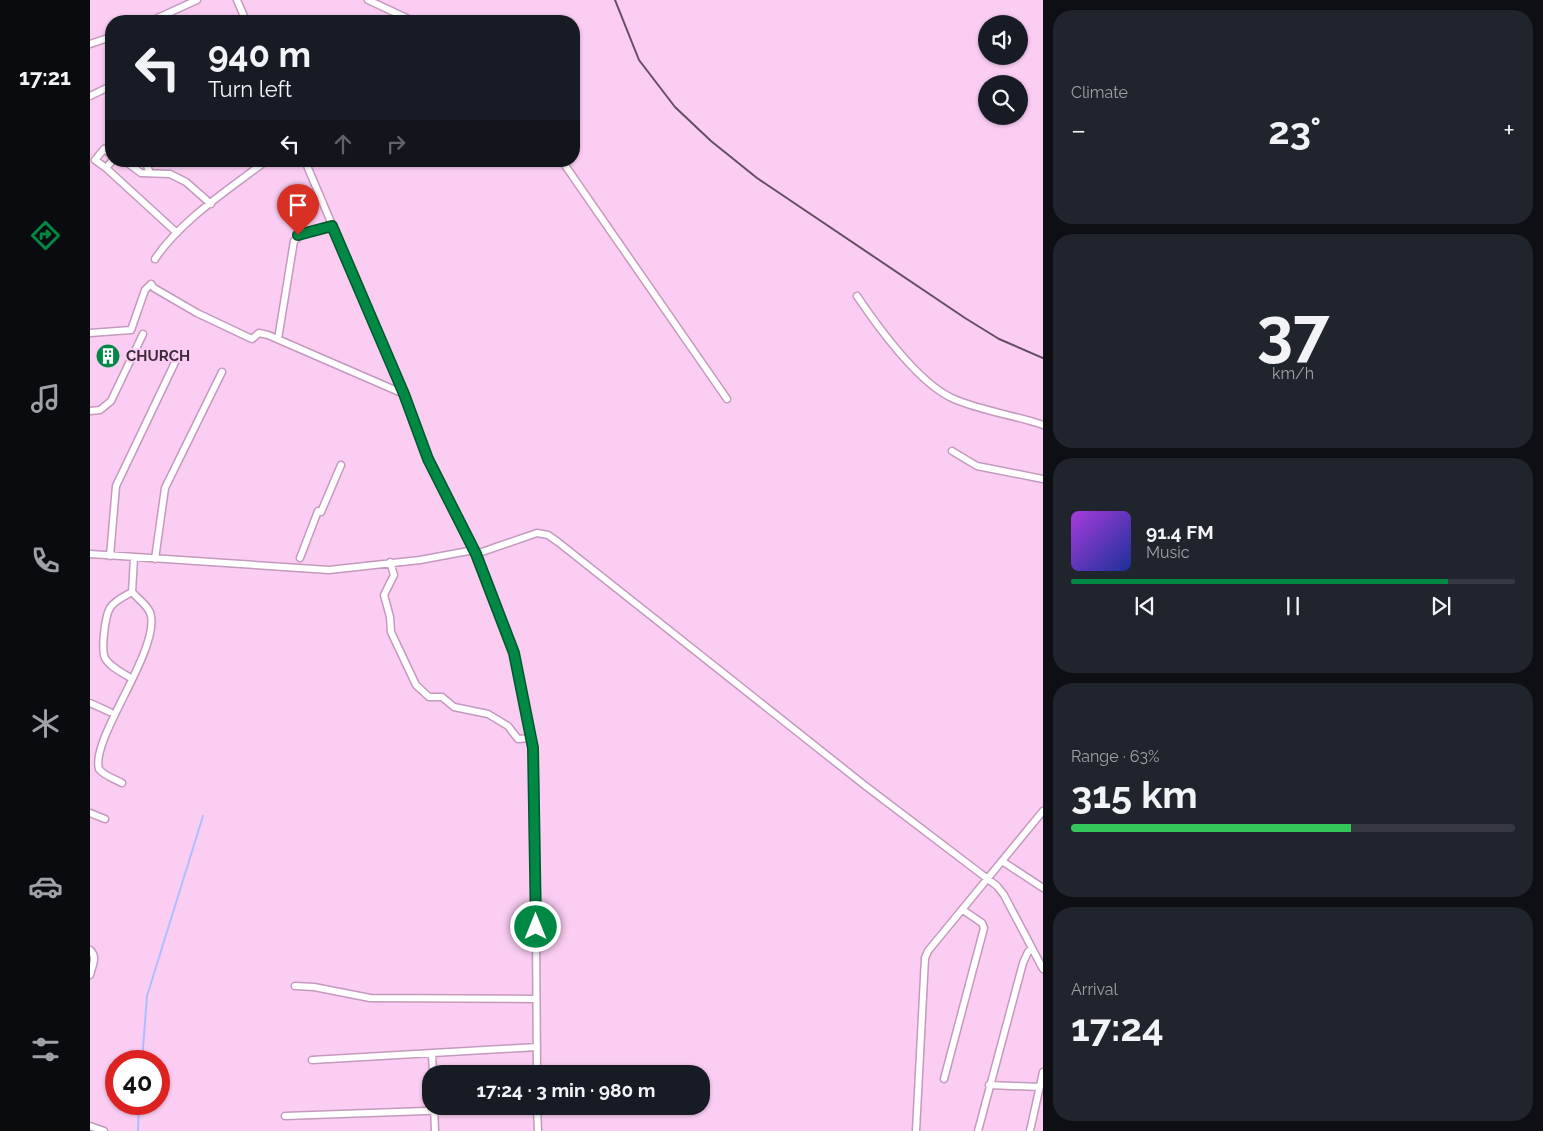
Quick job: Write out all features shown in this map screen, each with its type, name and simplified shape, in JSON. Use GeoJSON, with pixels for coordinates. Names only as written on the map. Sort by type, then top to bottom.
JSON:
{"type":"FeatureCollection","features":[{"type":"Feature","properties":{"kind":"street"},"geometry":{"type":"LineString","coordinates":[[164,15],[197,0]]}},
{"type":"Feature","properties":{"kind":"street"},"geometry":{"type":"LineString","coordinates":[[237,0],[243,15]]}},
{"type":"Feature","properties":{"kind":"street"},"geometry":{"type":"LineString","coordinates":[[368,0],[400,15]]}},
{"type":"Feature","properties":{"kind":"street"},"geometry":{"type":"LineString","coordinates":[[90,44],[105,39]]}},
{"type":"Feature","properties":{"kind":"street"},"geometry":{"type":"LineString","coordinates":[[90,96],[105,89]]}},
{"type":"Feature","properties":{"kind":"street"},"geometry":{"type":"LineString","coordinates":[[105,150],[95,160],[177,233]]}},
{"type":"Feature","properties":{"kind":"street"},"geometry":{"type":"LineString","coordinates":[[133,167],[141,172],[170,174],[186,182],[211,204]]}},
{"type":"Feature","properties":{"kind":"street"},"geometry":{"type":"LineString","coordinates":[[148,167],[150,173]]}},
{"type":"Feature","properties":{"kind":"street"},"geometry":{"type":"LineString","coordinates":[[155,259],[164,245],[177,233],[258,167]]}},
{"type":"Feature","properties":{"kind":"street"},"geometry":{"type":"LineString","coordinates":[[307,167],[404,394],[428,459],[475,552],[514,653],[532,738],[535,785],[537,1065]]}},
{"type":"Feature","properties":{"kind":"street"},"geometry":{"type":"LineString","coordinates":[[566,167],[727,399]]}},
{"type":"Feature","properties":{"kind":"street"},"geometry":{"type":"LineString","coordinates":[[278,339],[294,242],[298,235],[332,226]]}},
{"type":"Feature","properties":{"kind":"street"},"geometry":{"type":"LineString","coordinates":[[90,333],[131,330],[145,290],[151,284],[154,288],[198,313],[252,339],[258,333],[278,339],[304,353],[404,394]]}},
{"type":"Feature","properties":{"kind":"street"},"geometry":{"type":"LineString","coordinates":[[857,296],[894,346],[942,392],[966,403],[1043,425]]}},
{"type":"Feature","properties":{"kind":"street"},"geometry":{"type":"LineString","coordinates":[[90,411],[100,410],[112,401],[144,334]]}},
{"type":"Feature","properties":{"kind":"street"},"geometry":{"type":"LineString","coordinates":[[110,556],[116,486],[179,354]]}},
{"type":"Feature","properties":{"kind":"street"},"geometry":{"type":"LineString","coordinates":[[155,559],[165,488],[222,372]]}},
{"type":"Feature","properties":{"kind":"street"},"geometry":{"type":"LineString","coordinates":[[952,451],[977,466],[1043,479]]}},
{"type":"Feature","properties":{"kind":"street"},"geometry":{"type":"LineString","coordinates":[[300,558],[341,465]]}},
{"type":"Feature","properties":{"kind":"street"},"geometry":{"type":"LineString","coordinates":[[90,554],[309,570],[420,560],[475,552],[537,533],[548,536],[997,886],[1043,969]]}},
{"type":"Feature","properties":{"kind":"street"},"geometry":{"type":"LineString","coordinates":[[122,783],[103,773],[96,762],[98,748],[110,712],[141,656],[152,625],[151,614],[132,592],[134,558]]}},
{"type":"Feature","properties":{"kind":"street"},"geometry":{"type":"LineString","coordinates":[[390,562],[394,575],[384,595],[390,616],[391,632],[419,688],[429,697],[442,697],[454,707],[488,714],[508,726],[518,739],[532,738]]}},
{"type":"Feature","properties":{"kind":"street"},"geometry":{"type":"LineString","coordinates":[[129,677],[110,664],[105,659],[103,652],[107,616],[110,608],[116,601],[132,592]]}},
{"type":"Feature","properties":{"kind":"street"},"geometry":{"type":"LineString","coordinates":[[90,703],[110,712]]}},
{"type":"Feature","properties":{"kind":"street"},"geometry":{"type":"LineString","coordinates":[[916,1131],[925,958],[928,951],[964,910],[1043,811]]}},
{"type":"Feature","properties":{"kind":"street"},"geometry":{"type":"LineString","coordinates":[[90,813],[105,819]]}},
{"type":"Feature","properties":{"kind":"street"},"geometry":{"type":"LineString","coordinates":[[1002,861],[1043,888]]}},
{"type":"Feature","properties":{"kind":"street"},"geometry":{"type":"LineString","coordinates":[[944,1079],[984,928],[982,923],[964,910]]}},
{"type":"Feature","properties":{"kind":"street"},"geometry":{"type":"LineString","coordinates":[[978,1131],[1022,963],[1028,952],[1032,949]]}},
{"type":"Feature","properties":{"kind":"street"},"geometry":{"type":"LineString","coordinates":[[90,950],[95,960],[90,975]]}},
{"type":"Feature","properties":{"kind":"street"},"geometry":{"type":"LineString","coordinates":[[295,986],[314,987],[370,998],[536,999]]}},
{"type":"Feature","properties":{"kind":"street"},"geometry":{"type":"LineString","coordinates":[[312,1060],[537,1047]]}},
{"type":"Feature","properties":{"kind":"street"},"geometry":{"type":"LineString","coordinates":[[432,1054],[433,1065]]}},
{"type":"Feature","properties":{"kind":"street"},"geometry":{"type":"LineString","coordinates":[[1030,1131],[1043,1072]]}},
{"type":"Feature","properties":{"kind":"street"},"geometry":{"type":"LineString","coordinates":[[989,1085],[1040,1087]]}},
{"type":"Feature","properties":{"kind":"street"},"geometry":{"type":"LineString","coordinates":[[285,1116],[422,1110]]}},
{"type":"Feature","properties":{"kind":"street"},"geometry":{"type":"LineString","coordinates":[[434,1115],[435,1131]]}},
{"type":"Feature","properties":{"kind":"street"},"geometry":{"type":"LineString","coordinates":[[537,1115],[538,1131]]}},
{"type":"Feature","properties":{"kind":"street"},"geometry":{"type":"LineString","coordinates":[[90,1126],[104,1131]]}},
{"type":"Feature","properties":{"kind":"waterway"},"geometry":{"type":"LineString","coordinates":[[143,1050],[147,996],[203,816]]}},
{"type":"Feature","properties":{"kind":"waterway"},"geometry":{"type":"LineString","coordinates":[[138,1131],[139,1115]]}},
{"type":"Feature","properties":{"kind":"railway"},"geometry":{"type":"LineString","coordinates":[[615,0],[639,60],[675,107],[711,141],[757,178],[965,318],[999,339],[1043,358]]}},
{"type":"Feature","properties":{"kind":"place","name":"CHURCH"},"geometry":{"type":"Point","coordinates":[108,356]}},
{"type":"Feature","properties":{"kind":"route"},"geometry":{"type":"LineString","coordinates":[[298,235],[332,226],[404,394],[428,459],[476,554],[514,653],[527,710],[533,748],[536,927]]}}]}
